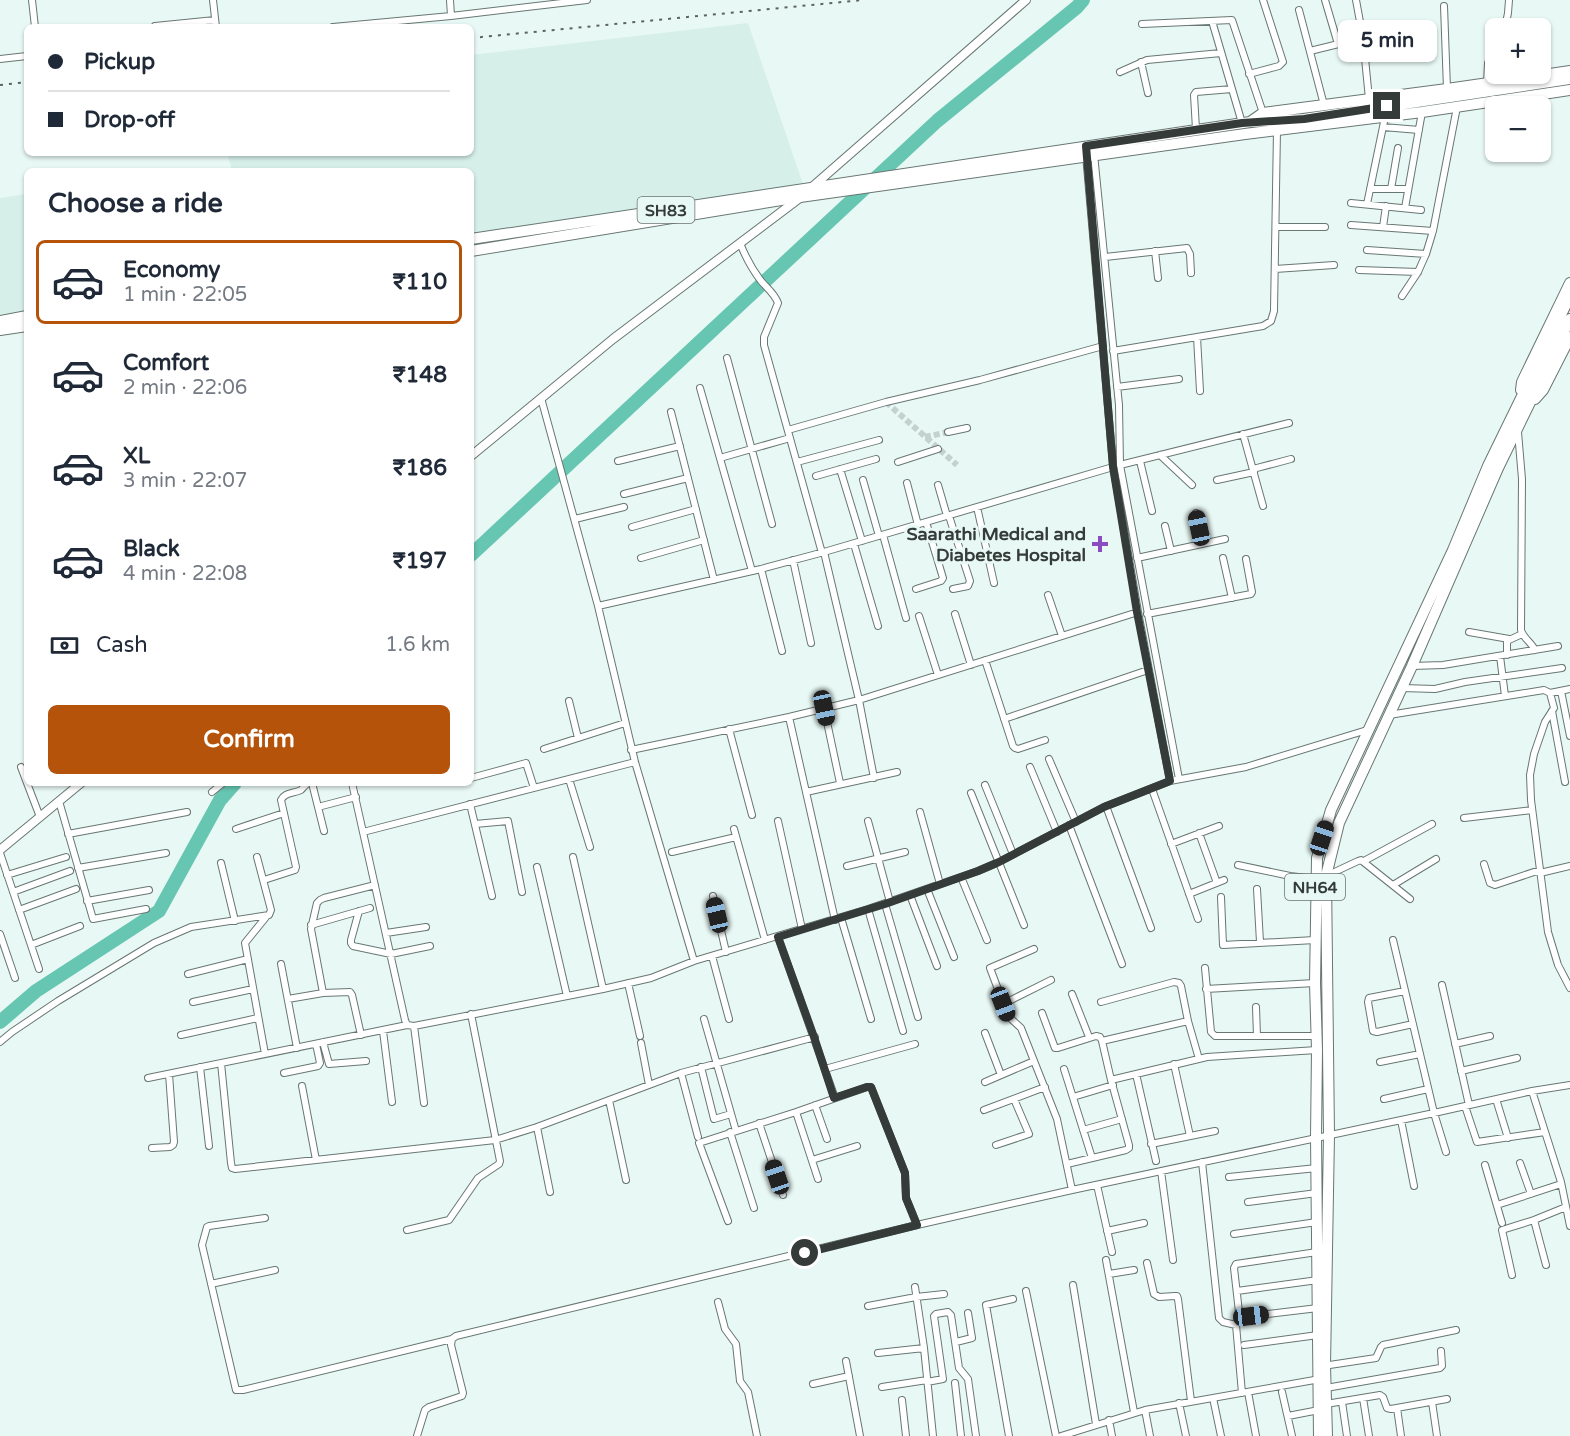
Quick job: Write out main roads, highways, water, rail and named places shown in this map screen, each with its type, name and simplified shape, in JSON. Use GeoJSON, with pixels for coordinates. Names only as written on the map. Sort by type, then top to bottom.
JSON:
{"type":"FeatureCollection","features":[{"type":"Feature","properties":{"kind":"main road","name":"SH83"},"geometry":{"type":"LineString","coordinates":[[1090,150],[1196,129],[1246,122],[1263,113],[1570,71]]}},
{"type":"Feature","properties":{"kind":"main road"},"geometry":{"type":"LineString","coordinates":[[1246,122],[1304,119],[1570,79]]}},
{"type":"Feature","properties":{"kind":"main road","name":"SH83"},"geometry":{"type":"LineString","coordinates":[[474,251],[800,197],[889,180],[1090,150],[1277,130],[1384,122],[1422,112],[1570,90]]}},
{"type":"Feature","properties":{"kind":"main road","name":"SH83"},"geometry":{"type":"LineString","coordinates":[[474,239],[811,188],[859,185]]}},
{"type":"Feature","properties":{"kind":"main road"},"geometry":{"type":"LineString","coordinates":[[1570,283],[1522,382],[1524,403],[1544,390],[1570,337]]}},
{"type":"Feature","properties":{"kind":"main road"},"geometry":{"type":"LineString","coordinates":[[1533,386],[1570,296]]}},
{"type":"Feature","properties":{"kind":"main road"},"geometry":{"type":"LineString","coordinates":[[0,321],[24,317]]}},
{"type":"Feature","properties":{"kind":"main road"},"geometry":{"type":"LineString","coordinates":[[1533,386],[1570,319]]}},
{"type":"Feature","properties":{"kind":"main road"},"geometry":{"type":"LineString","coordinates":[[0,330],[24,326]]}},
{"type":"Feature","properties":{"kind":"main road","name":"NH64"},"geometry":{"type":"LineString","coordinates":[[1322,1366],[1329,1135],[1321,878],[1317,858],[1330,810],[1453,550],[1488,466],[1533,386]]}},
{"type":"Feature","properties":{"kind":"main road","name":"NH64"},"geometry":{"type":"LineString","coordinates":[[1319,1436],[1323,1382],[1318,1335],[1317,1036],[1314,940],[1321,878],[1339,823],[1413,666],[1517,428],[1524,403]]}},
{"type":"Feature","properties":{"kind":"main road","name":"NH64"},"geometry":{"type":"LineString","coordinates":[[1322,1407],[1327,1436]]}},
{"type":"Feature","properties":{"kind":"waterway"},"geometry":{"type":"LineString","coordinates":[[474,552],[937,121],[1083,0]]}},
{"type":"Feature","properties":{"kind":"waterway"},"geometry":{"type":"LineString","coordinates":[[0,1022],[36,991],[159,911],[220,800],[232,786]]}},
{"type":"Feature","properties":{"kind":"tunnel"},"geometry":{"type":"LineString","coordinates":[[886,402],[957,465]]}},
{"type":"Feature","properties":{"kind":"tunnel"},"geometry":{"type":"LineString","coordinates":[[925,437],[948,432]]}},
{"type":"Feature","properties":{"kind":"railway"},"geometry":{"type":"LineString","coordinates":[[474,38],[863,0]]}},
{"type":"Feature","properties":{"kind":"railway"},"geometry":{"type":"LineString","coordinates":[[0,85],[24,82]]}},
{"type":"Feature","properties":{"kind":"place","name":"Saarathi Medical and Diabetes Hospital"},"geometry":{"type":"Point","coordinates":[1100,544]}}]}
